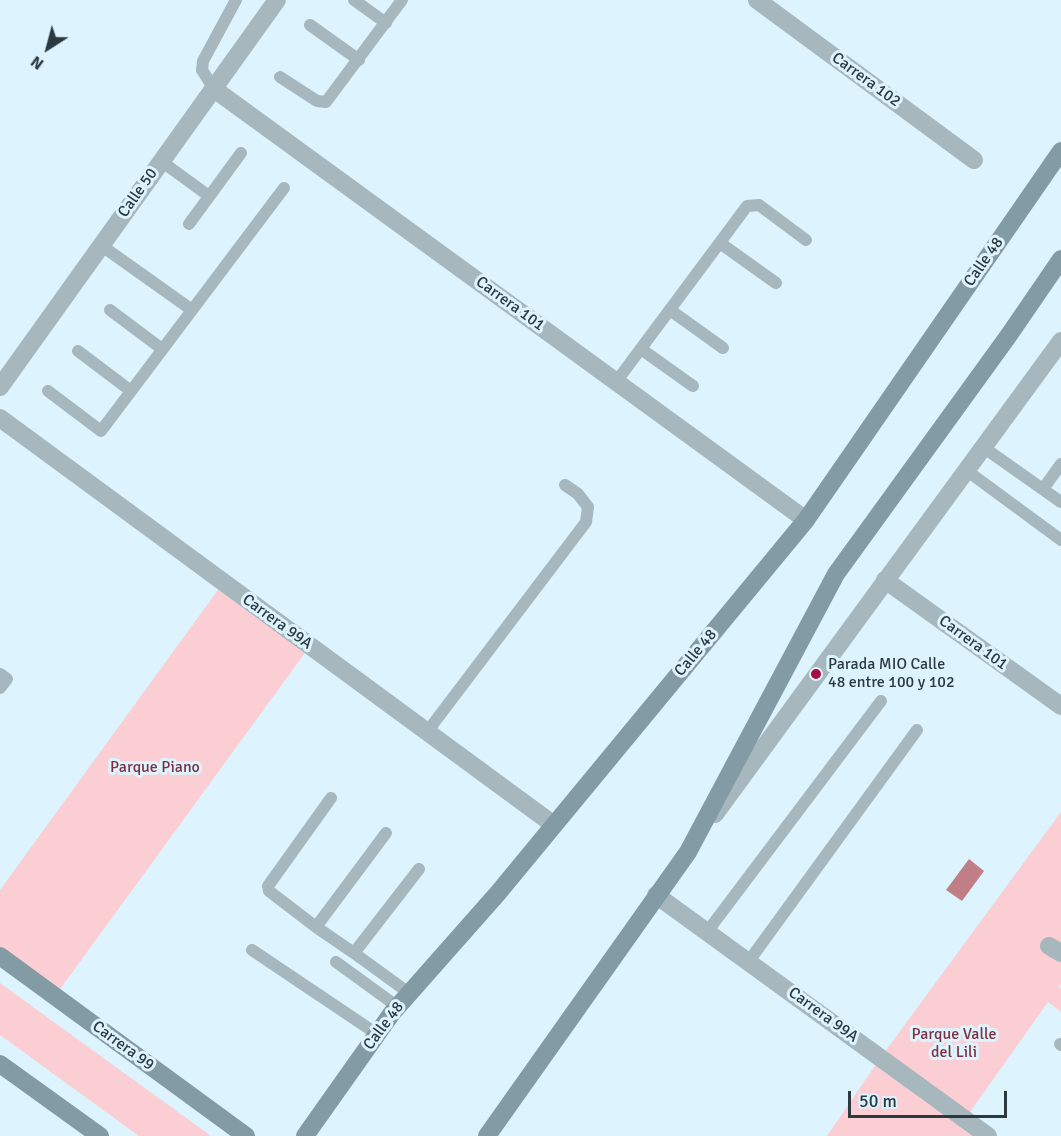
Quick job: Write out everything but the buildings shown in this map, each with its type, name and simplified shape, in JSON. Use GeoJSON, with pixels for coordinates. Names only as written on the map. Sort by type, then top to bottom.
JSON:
{"type":"FeatureCollection","features":[{"type":"Feature","properties":{"kind":"main road","name":"Calle 48"},"geometry":{"type":"LineString","coordinates":[[305,1136],[377,1034],[404,1000],[498,893],[806,520],[1061,151]]}},
{"type":"Feature","properties":{"kind":"main road"},"geometry":{"type":"LineString","coordinates":[[487,1136],[688,852],[836,574],[1009,335],[1061,259]]}},
{"type":"Feature","properties":{"kind":"main road","name":"Carrera 99"},"geometry":{"type":"LineString","coordinates":[[0,956],[246,1136]]}},
{"type":"Feature","properties":{"kind":"main road"},"geometry":{"type":"LineString","coordinates":[[0,1064],[100,1136]]}},
{"type":"Feature","properties":{"kind":"street","name":"Calle 50"},"geometry":{"type":"LineString","coordinates":[[0,387],[277,0]]}},
{"type":"Feature","properties":{"kind":"street","name":"Carrera 102"},"geometry":{"type":"LineString","coordinates":[[757,0],[974,160]]}},
{"type":"Feature","properties":{"kind":"street","name":"Carrera 101"},"geometry":{"type":"LineString","coordinates":[[214,89],[806,520]]}},
{"type":"Feature","properties":{"kind":"street"},"geometry":{"type":"LineString","coordinates":[[688,852],[1061,341]]}},
{"type":"Feature","properties":{"kind":"street","name":"Carrera 99A"},"geometry":{"type":"LineString","coordinates":[[0,418],[554,825]]}},
{"type":"Feature","properties":{"kind":"street","name":"Carrera 101"},"geometry":{"type":"LineString","coordinates":[[885,580],[1061,706]]}},
{"type":"Feature","properties":{"kind":"street","name":"Carrera 99A"},"geometry":{"type":"LineString","coordinates":[[656,895],[750,961],[988,1136]]}},
{"type":"Feature","properties":{"kind":"lane"},"geometry":{"type":"LineString","coordinates":[[214,89],[202,70],[203,61],[236,0]]}},
{"type":"Feature","properties":{"kind":"lane"},"geometry":{"type":"LineString","coordinates":[[354,0],[386,23]]}},
{"type":"Feature","properties":{"kind":"lane"},"geometry":{"type":"LineString","coordinates":[[280,76],[317,101],[326,102],[402,0]]}},
{"type":"Feature","properties":{"kind":"lane"},"geometry":{"type":"LineString","coordinates":[[310,25],[358,60]]}},
{"type":"Feature","properties":{"kind":"lane"},"geometry":{"type":"LineString","coordinates":[[189,224],[241,153]]}},
{"type":"Feature","properties":{"kind":"lane"},"geometry":{"type":"LineString","coordinates":[[161,161],[210,196]]}},
{"type":"Feature","properties":{"kind":"lane"},"geometry":{"type":"LineString","coordinates":[[48,391],[101,431],[284,188]]}},
{"type":"Feature","properties":{"kind":"lane"},"geometry":{"type":"LineString","coordinates":[[616,382],[747,206],[759,205],[806,240]]}},
{"type":"Feature","properties":{"kind":"lane"},"geometry":{"type":"LineString","coordinates":[[720,243],[776,283]]}},
{"type":"Feature","properties":{"kind":"lane"},"geometry":{"type":"LineString","coordinates":[[102,246],[192,310]]}},
{"type":"Feature","properties":{"kind":"lane"},"geometry":{"type":"LineString","coordinates":[[110,310],[162,350]]}},
{"type":"Feature","properties":{"kind":"lane"},"geometry":{"type":"LineString","coordinates":[[670,310],[723,348]]}},
{"type":"Feature","properties":{"kind":"lane"},"geometry":{"type":"LineString","coordinates":[[641,349],[693,386]]}},
{"type":"Feature","properties":{"kind":"lane"},"geometry":{"type":"LineString","coordinates":[[78,351],[131,391]]}},
{"type":"Feature","properties":{"kind":"lane"},"geometry":{"type":"LineString","coordinates":[[983,447],[1061,502]]}},
{"type":"Feature","properties":{"kind":"lane"},"geometry":{"type":"LineString","coordinates":[[1043,489],[1061,464]]}},
{"type":"Feature","properties":{"kind":"lane"},"geometry":{"type":"LineString","coordinates":[[966,470],[1061,540]]}},
{"type":"Feature","properties":{"kind":"lane"},"geometry":{"type":"LineString","coordinates":[[427,732],[586,522],[588,507],[578,494],[565,485]]}},
{"type":"Feature","properties":{"kind":"lane"},"geometry":{"type":"LineString","coordinates":[[0,674],[7,679],[0,688]]}},
{"type":"Feature","properties":{"kind":"lane"},"geometry":{"type":"LineString","coordinates":[[707,932],[880,701]]}},
{"type":"Feature","properties":{"kind":"lane"},"geometry":{"type":"LineString","coordinates":[[750,961],[917,730]]}},
{"type":"Feature","properties":{"kind":"lane"},"geometry":{"type":"LineString","coordinates":[[331,798],[268,886],[269,891],[315,927],[354,953],[404,1000]]}},
{"type":"Feature","properties":{"kind":"lane"},"geometry":{"type":"LineString","coordinates":[[315,927],[386,833]]}},
{"type":"Feature","properties":{"kind":"lane"},"geometry":{"type":"LineString","coordinates":[[354,953],[419,869]]}},
{"type":"Feature","properties":{"kind":"lane"},"geometry":{"type":"LineString","coordinates":[[252,950],[377,1034]]}},
{"type":"Feature","properties":{"kind":"lane"},"geometry":{"type":"LineString","coordinates":[[336,962],[404,1000]]}},
{"type":"Feature","properties":{"kind":"green space","name":"Parque Piano"},"geometry":{"type":"Polygon","coordinates":[[[223,583],[310,646],[55,996],[0,956],[0,890],[223,583]]]}},
{"type":"Feature","properties":{"kind":"green space","name":"Parque Valle del Lili"},"geometry":{"type":"Polygon","coordinates":[[[1061,812],[1061,984],[1059,987],[1061,989],[1061,1012],[1048,1002],[965,1119],[988,1136],[827,1136],[881,1057],[1061,812]]]}},
{"type":"Feature","properties":{"kind":"green space"},"geometry":{"type":"Polygon","coordinates":[[[0,983],[211,1136],[139,1136],[0,1035],[0,983]]]}},
{"type":"Feature","properties":{"kind":"shaded area"},"geometry":{"type":"Polygon","coordinates":[[[969,859],[984,871],[962,901],[946,890],[969,859]]]}},
{"type":"Feature","properties":{"kind":"place","name":"Parada MIO Calle 48 entre 100 y 102"},"geometry":{"type":"Point","coordinates":[816,674]}}]}
